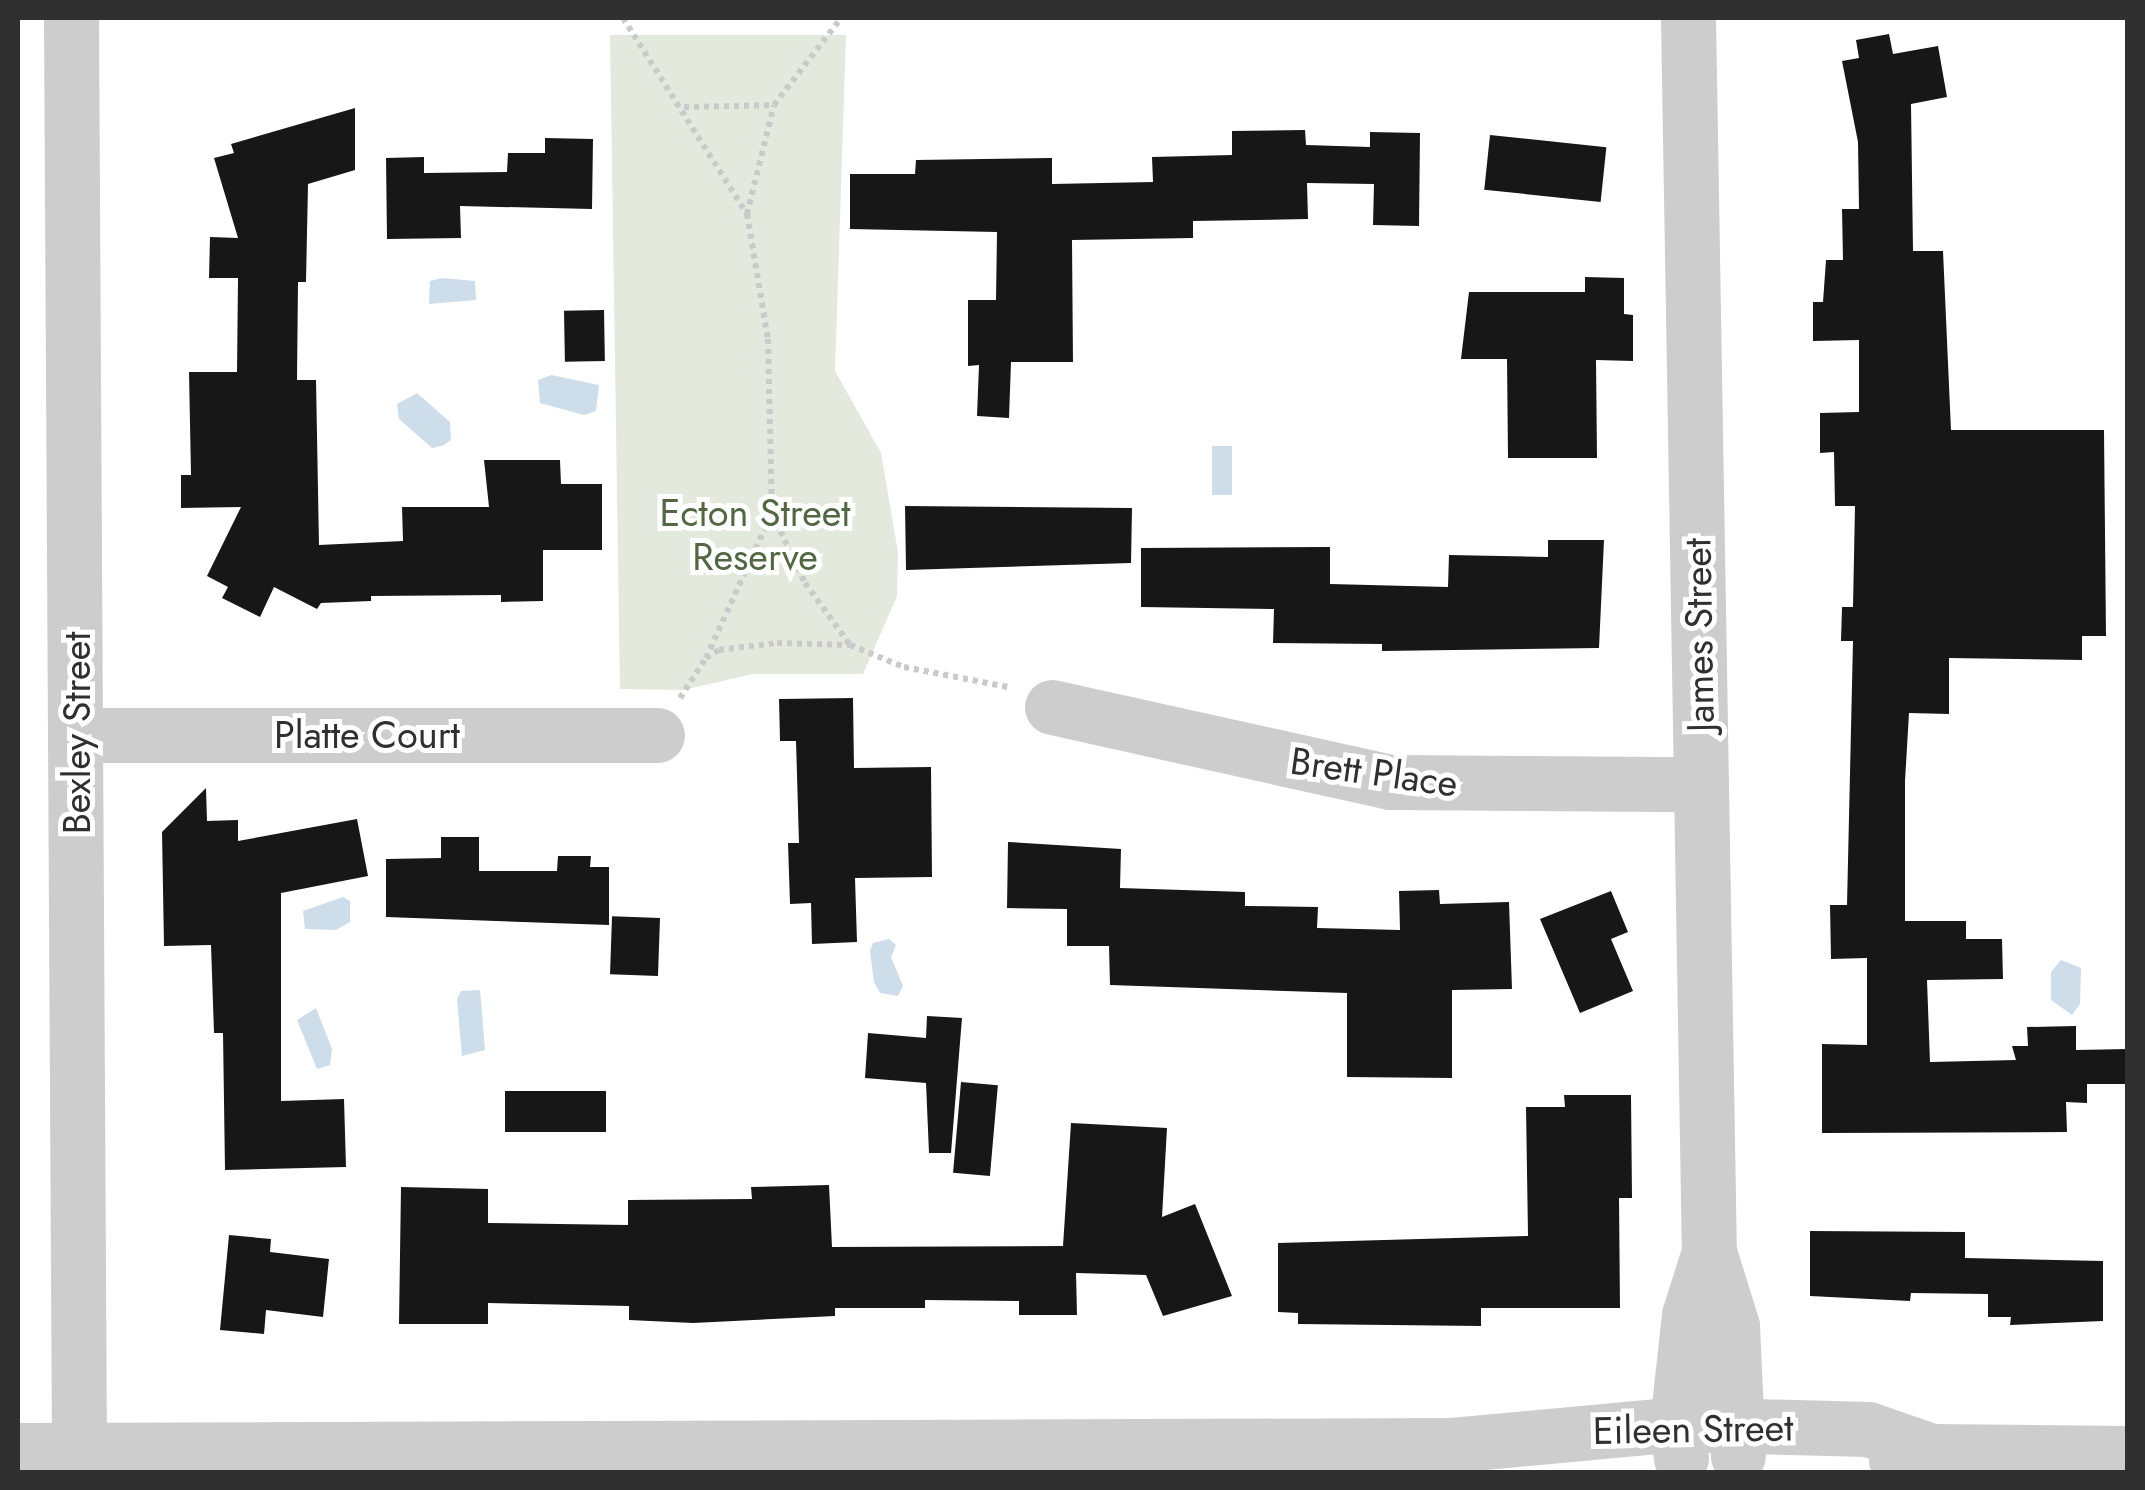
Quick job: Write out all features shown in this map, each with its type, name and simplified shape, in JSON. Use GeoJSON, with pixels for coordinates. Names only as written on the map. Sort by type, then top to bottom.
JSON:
{"type":"FeatureCollection","features":[{"type":"Feature","properties":{"kind":"street","name":"Bexley Street"},"geometry":{"type":"LineString","coordinates":[[70,18],[79,1450]]}},
{"type":"Feature","properties":{"kind":"street","name":"James Street"},"geometry":{"type":"LineString","coordinates":[[1688,18],[1709,1252],[1732,1326],[1738,1441]]}},
{"type":"Feature","properties":{"kind":"street","name":"Brett Place"},"geometry":{"type":"LineString","coordinates":[[1030,697],[1389,782],[1701,784]]}},
{"type":"Feature","properties":{"kind":"street","name":"Platte Court"},"geometry":{"type":"LineString","coordinates":[[77,735],[657,735]]}},
{"type":"Feature","properties":{"kind":"street","name":"James Street"},"geometry":{"type":"LineString","coordinates":[[1679,1441],[1689,1315],[1709,1252]]}},
{"type":"Feature","properties":{"kind":"street","name":"Eileen Street"},"geometry":{"type":"LineString","coordinates":[[18,1450],[1452,1445],[1538,1468],[1679,1441],[1738,1441],[1876,1466],[1932,1451],[2128,1453]]}},
{"type":"Feature","properties":{"kind":"path"},"geometry":{"type":"LineString","coordinates":[[623,18],[747,214],[768,339],[772,514],[805,583],[850,645]]}},
{"type":"Feature","properties":{"kind":"path"},"geometry":{"type":"LineString","coordinates":[[747,214],[774,104],[841,18]]}},
{"type":"Feature","properties":{"kind":"path"},"geometry":{"type":"LineString","coordinates":[[682,107],[774,104]]}},
{"type":"Feature","properties":{"kind":"path"},"geometry":{"type":"LineString","coordinates":[[657,735],[706,658],[772,514]]}},
{"type":"Feature","properties":{"kind":"path"},"geometry":{"type":"LineString","coordinates":[[706,658],[777,643],[850,645],[904,667],[1030,697]]}},
{"type":"Feature","properties":{"kind":"green space","name":"Ecton Street Reserve"},"geometry":{"type":"Polygon","coordinates":[[[610,35],[846,35],[835,371],[881,453],[898,552],[897,596],[863,674],[753,674],[683,690],[620,689],[610,35]]]}},
{"type":"Feature","properties":{"kind":"water"},"geometry":{"type":"Polygon","coordinates":[[[430,281],[475,281],[476,300],[429,304],[430,281]]]}},
{"type":"Feature","properties":{"kind":"water"},"geometry":{"type":"Polygon","coordinates":[[[551,375],[599,385],[596,411],[584,415],[540,403],[538,380],[551,375]]]}},
{"type":"Feature","properties":{"kind":"water"},"geometry":{"type":"Polygon","coordinates":[[[417,393],[450,422],[451,440],[444,445],[432,448],[399,419],[397,404],[417,393]]]}},
{"type":"Feature","properties":{"kind":"water"},"geometry":{"type":"Polygon","coordinates":[[[1212,446],[1232,446],[1232,495],[1212,495],[1212,446]]]}},
{"type":"Feature","properties":{"kind":"water"},"geometry":{"type":"Polygon","coordinates":[[[343,897],[350,901],[350,922],[336,930],[305,929],[303,911],[343,897]]]}},
{"type":"Feature","properties":{"kind":"water"},"geometry":{"type":"Polygon","coordinates":[[[889,939],[896,945],[891,957],[903,986],[898,996],[880,993],[874,982],[870,951],[873,943],[889,939]]]}},
{"type":"Feature","properties":{"kind":"water"},"geometry":{"type":"Polygon","coordinates":[[[2061,960],[2081,968],[2080,1004],[2072,1015],[2051,1000],[2051,972],[2061,960]]]}},
{"type":"Feature","properties":{"kind":"water"},"geometry":{"type":"Polygon","coordinates":[[[480,990],[485,1050],[462,1056],[457,999],[461,991],[480,990]]]}},
{"type":"Feature","properties":{"kind":"water"},"geometry":{"type":"Polygon","coordinates":[[[316,1008],[332,1049],[330,1065],[317,1069],[297,1020],[316,1008]]]}},
{"type":"Feature","properties":{"kind":"building"},"geometry":{"type":"Polygon","coordinates":[[[1889,34],[1893,54],[1938,46],[1947,97],[1911,104],[1913,251],[1943,251],[1951,430],[2104,430],[2106,636],[2082,636],[2082,660],[1949,658],[1949,714],[1909,713],[1905,781],[1905,921],[1966,921],[1966,939],[2002,939],[2003,979],[1927,980],[1930,1062],[2016,1060],[2012,1046],[2028,1046],[2027,1027],[2076,1026],[2076,1050],[2128,1049],[2128,1084],[2087,1084],[2087,1103],[2066,1102],[2067,1132],[1822,1133],[1822,1044],[1867,1045],[1867,958],[1831,959],[1830,905],[1847,905],[1853,641],[1841,641],[1842,607],[1853,607],[1855,506],[1835,506],[1834,452],[1820,453],[1820,413],[1859,412],[1859,340],[1813,341],[1813,302],[1823,302],[1826,260],[1843,260],[1842,209],[1859,209],[1858,142],[1842,61],[1859,58],[1856,40],[1889,34]]]}},
{"type":"Feature","properties":{"kind":"building"},"geometry":{"type":"Polygon","coordinates":[[[355,108],[355,170],[308,184],[306,282],[298,282],[297,380],[316,380],[319,545],[403,541],[402,507],[489,507],[484,460],[560,460],[561,484],[602,484],[602,550],[543,550],[543,601],[501,602],[501,595],[371,596],[371,601],[321,603],[317,609],[274,587],[260,617],[222,598],[228,587],[207,576],[241,507],[181,508],[181,475],[191,475],[189,372],[237,372],[238,278],[209,278],[210,237],[238,238],[214,158],[234,153],[231,144],[355,108]]]}},
{"type":"Feature","properties":{"kind":"building"},"geometry":{"type":"Polygon","coordinates":[[[1305,130],[1306,145],[1370,147],[1370,132],[1420,133],[1419,226],[1373,225],[1374,184],[1307,183],[1308,219],[1193,221],[1193,238],[1072,240],[1073,362],[1011,362],[1009,418],[977,416],[979,365],[968,366],[968,300],[996,300],[997,232],[850,229],[850,174],[915,174],[916,160],[1052,158],[1052,184],[1153,182],[1152,157],[1232,155],[1232,131],[1305,130]]]}},
{"type":"Feature","properties":{"kind":"building"},"geometry":{"type":"Polygon","coordinates":[[[1490,135],[1606,147],[1601,202],[1484,190],[1490,135]]]}},
{"type":"Feature","properties":{"kind":"building"},"geometry":{"type":"Polygon","coordinates":[[[545,138],[593,139],[592,209],[460,206],[461,238],[387,239],[386,158],[424,157],[424,173],[507,172],[508,153],[545,153],[545,138]]]}},
{"type":"Feature","properties":{"kind":"building"},"geometry":{"type":"Polygon","coordinates":[[[1585,277],[1624,278],[1624,314],[1633,315],[1633,361],[1596,360],[1597,458],[1508,458],[1507,359],[1461,359],[1469,292],[1585,292],[1585,277]]]}},
{"type":"Feature","properties":{"kind":"building"},"geometry":{"type":"Polygon","coordinates":[[[604,310],[605,361],[565,362],[564,311],[604,310]]]}},
{"type":"Feature","properties":{"kind":"building"},"geometry":{"type":"Polygon","coordinates":[[[905,506],[1132,508],[1131,563],[906,570],[905,506]]]}},
{"type":"Feature","properties":{"kind":"building"},"geometry":{"type":"Polygon","coordinates":[[[1548,540],[1604,540],[1599,648],[1382,651],[1382,644],[1273,643],[1274,609],[1141,607],[1141,548],[1330,547],[1330,584],[1448,587],[1449,555],[1548,557],[1548,540]]]}},
{"type":"Feature","properties":{"kind":"building"},"geometry":{"type":"Polygon","coordinates":[[[853,698],[854,768],[931,767],[932,877],[855,878],[857,942],[812,944],[811,903],[790,904],[788,843],[799,843],[796,741],[780,741],[779,699],[853,698]]]}},
{"type":"Feature","properties":{"kind":"building"},"geometry":{"type":"Polygon","coordinates":[[[206,788],[207,821],[238,820],[238,841],[357,819],[368,876],[281,893],[281,1101],[344,1099],[346,1167],[225,1170],[223,1033],[214,1033],[211,945],[164,946],[162,832],[206,788]]]}},
{"type":"Feature","properties":{"kind":"building"},"geometry":{"type":"Polygon","coordinates":[[[441,837],[479,837],[479,871],[557,871],[558,856],[591,856],[590,867],[609,867],[609,925],[386,917],[386,859],[441,858],[441,837]]]}},
{"type":"Feature","properties":{"kind":"building"},"geometry":{"type":"Polygon","coordinates":[[[1008,842],[1121,849],[1120,888],[1245,892],[1245,906],[1318,907],[1317,928],[1400,930],[1399,891],[1439,890],[1440,904],[1509,902],[1512,989],[1452,990],[1452,1078],[1347,1077],[1347,993],[1110,985],[1109,946],[1067,946],[1067,909],[1007,908],[1008,842]]]}},
{"type":"Feature","properties":{"kind":"building"},"geometry":{"type":"Polygon","coordinates":[[[1611,891],[1628,932],[1611,939],[1633,991],[1580,1013],[1540,919],[1611,891]]]}},
{"type":"Feature","properties":{"kind":"building"},"geometry":{"type":"Polygon","coordinates":[[[612,916],[660,918],[658,976],[610,974],[612,916]]]}},
{"type":"Feature","properties":{"kind":"building"},"geometry":{"type":"Polygon","coordinates":[[[927,1016],[962,1018],[951,1153],[929,1153],[926,1083],[865,1078],[868,1033],[926,1038],[927,1016]]]}},
{"type":"Feature","properties":{"kind":"building"},"geometry":{"type":"Polygon","coordinates":[[[961,1082],[998,1085],[990,1176],[953,1173],[961,1082]]]}},
{"type":"Feature","properties":{"kind":"building"},"geometry":{"type":"Polygon","coordinates":[[[505,1091],[606,1091],[606,1132],[505,1132],[505,1091]]]}},
{"type":"Feature","properties":{"kind":"building"},"geometry":{"type":"Polygon","coordinates":[[[1564,1095],[1631,1095],[1632,1198],[1619,1198],[1620,1308],[1481,1308],[1481,1326],[1298,1324],[1298,1313],[1278,1312],[1278,1243],[1528,1236],[1526,1107],[1565,1107],[1564,1095]]]}},
{"type":"Feature","properties":{"kind":"building"},"geometry":{"type":"Polygon","coordinates":[[[1071,1123],[1167,1128],[1162,1217],[1195,1204],[1232,1296],[1163,1316],[1146,1275],[1076,1273],[1077,1315],[1019,1315],[1019,1301],[925,1300],[925,1308],[835,1308],[835,1316],[693,1323],[629,1320],[629,1306],[488,1303],[488,1324],[399,1324],[401,1187],[488,1189],[488,1223],[628,1225],[628,1200],[752,1199],[751,1187],[829,1185],[832,1247],[1063,1246],[1071,1123]]]}},
{"type":"Feature","properties":{"kind":"building"},"geometry":{"type":"Polygon","coordinates":[[[1810,1231],[1965,1232],[1965,1258],[2103,1261],[2103,1321],[2010,1325],[2011,1317],[1988,1317],[1988,1294],[1911,1293],[1910,1301],[1810,1296],[1810,1231]]]}},
{"type":"Feature","properties":{"kind":"building"},"geometry":{"type":"Polygon","coordinates":[[[229,1235],[271,1239],[270,1252],[329,1259],[323,1317],[266,1310],[264,1334],[220,1330],[229,1235]]]}}]}
